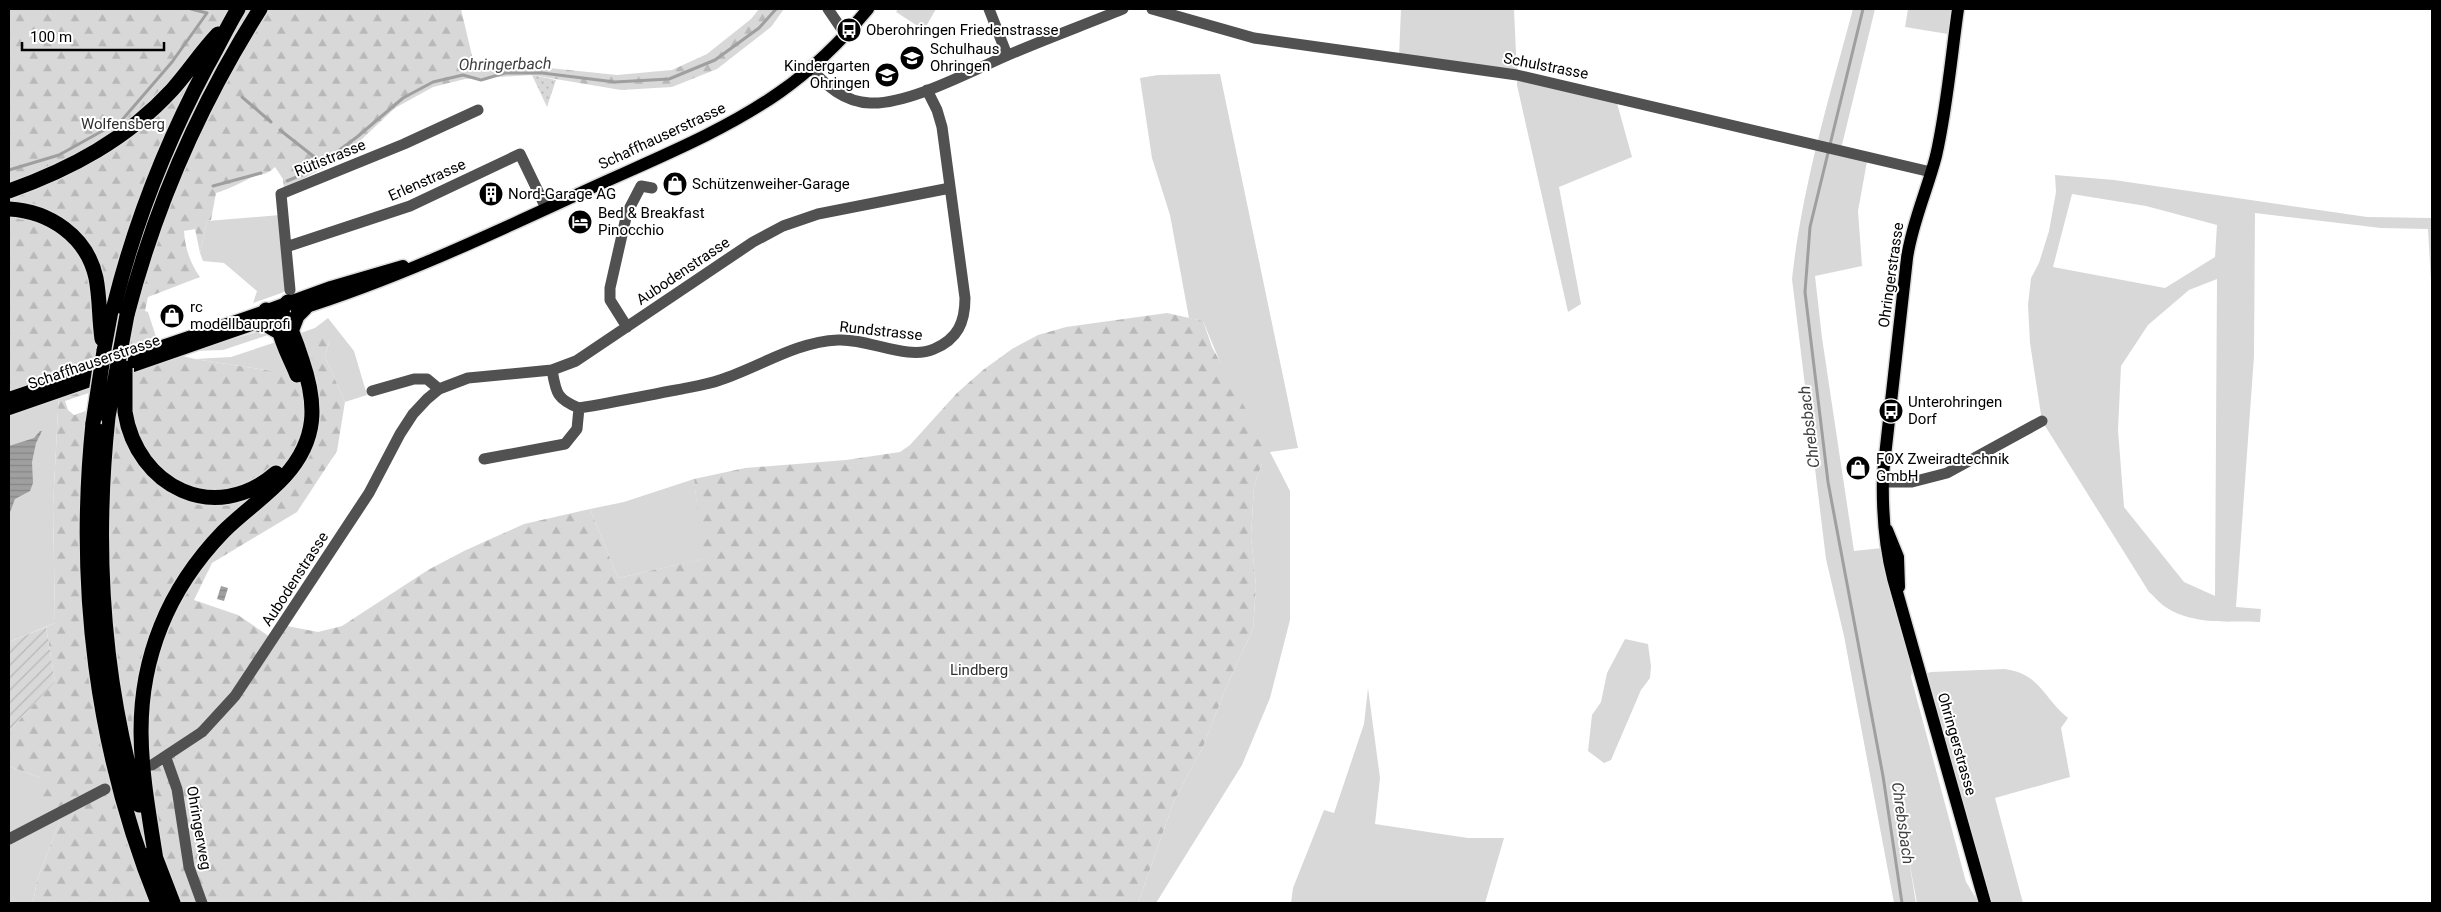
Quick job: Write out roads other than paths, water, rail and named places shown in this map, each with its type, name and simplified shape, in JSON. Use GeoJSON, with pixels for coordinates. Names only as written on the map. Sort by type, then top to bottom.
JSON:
{"type":"FeatureCollection","features":[{"type":"Feature","properties":{"kind":"highway"},"geometry":{"type":"LineString","coordinates":[[172,903],[156,860],[125,753],[107,645],[101,530],[108,417],[127,315],[146,250],[178,163],[213,88],[260,9]]}},
{"type":"Feature","properties":{"kind":"highway"},"geometry":{"type":"LineString","coordinates":[[9,191],[70,166],[127,131],[172,90],[207,45],[235,14]]}},
{"type":"Feature","properties":{"kind":"highway"},"geometry":{"type":"LineString","coordinates":[[105,323],[156,173],[184,111],[235,14]]}},
{"type":"Feature","properties":{"kind":"highway"},"geometry":{"type":"LineString","coordinates":[[9,209],[32,212],[55,222],[70,233],[83,248],[95,275],[105,323],[104,351],[93,423],[88,473],[87,546],[90,621],[96,672],[110,747],[122,797],[158,903]]}},
{"type":"Feature","properties":{"kind":"highway"},"geometry":{"type":"LineString","coordinates":[[127,315],[123,387],[125,412],[131,436],[141,456],[153,471],[169,484],[188,493],[206,496],[228,496],[252,490],[267,480],[286,462],[297,442],[303,423],[302,392],[281,307]]}},
{"type":"Feature","properties":{"kind":"highway"},"geometry":{"type":"LineString","coordinates":[[286,330],[305,308]]}},
{"type":"Feature","properties":{"kind":"highway"},"geometry":{"type":"LineString","coordinates":[[258,324],[286,330]]}},
{"type":"Feature","properties":{"kind":"highway"},"geometry":{"type":"LineString","coordinates":[[156,860],[140,753],[142,704],[149,662],[166,613],[191,570],[223,532],[280,482],[303,450],[312,423],[314,404],[310,383],[286,330]]}},
{"type":"Feature","properties":{"kind":"main road","name":"Schaffhauserstrasse"},"geometry":{"type":"LineString","coordinates":[[9,409],[258,324],[281,307],[305,308],[387,280],[546,208],[740,116],[779,93],[810,68],[846,34],[868,9]]}},
{"type":"Feature","properties":{"kind":"main road","name":"Ohringerstrasse"},"geometry":{"type":"LineString","coordinates":[[1958,9],[1942,123],[1932,172],[1914,225],[1907,258],[1883,482],[1884,520],[1886,552],[1985,903]]}},
{"type":"Feature","properties":{"kind":"main road","name":"Schaffhauserstrasse"},"geometry":{"type":"LineString","coordinates":[[9,398],[281,307],[361,277],[444,255]]}},
{"type":"Feature","properties":{"kind":"street"},"geometry":{"type":"LineString","coordinates":[[828,9],[846,34]]}},
{"type":"Feature","properties":{"kind":"street"},"geometry":{"type":"LineString","coordinates":[[989,9],[1008,55]]}},
{"type":"Feature","properties":{"kind":"street"},"geometry":{"type":"LineString","coordinates":[[810,68],[833,91],[870,103],[893,101],[927,90],[1122,9]]}},
{"type":"Feature","properties":{"kind":"street","name":"Schulstrasse"},"geometry":{"type":"LineString","coordinates":[[1152,9],[1254,38],[1517,74],[1932,172]]}},
{"type":"Feature","properties":{"kind":"street","name":"Rundstrasse"},"geometry":{"type":"LineString","coordinates":[[579,408],[718,381],[751,369],[797,347],[821,341],[855,340],[920,353],[933,350],[945,344],[959,329],[965,318],[965,298],[942,127],[937,110],[927,90]]}},
{"type":"Feature","properties":{"kind":"street","name":"Rütistrasse"},"geometry":{"type":"LineString","coordinates":[[281,307],[286,247],[281,194],[404,144],[478,110]]}},
{"type":"Feature","properties":{"kind":"street","name":"Erlenstrasse"},"geometry":{"type":"LineString","coordinates":[[286,247],[410,206],[520,154],[546,208]]}},
{"type":"Feature","properties":{"kind":"street"},"geometry":{"type":"LineString","coordinates":[[627,326],[610,300],[610,288],[627,213],[641,186],[652,188]]}},
{"type":"Feature","properties":{"kind":"street","name":"Aubodenstrasse"},"geometry":{"type":"LineString","coordinates":[[152,765],[166,758],[202,732],[235,696],[370,493],[413,414],[439,389],[468,378],[552,370],[576,361],[753,242],[784,226],[818,214],[950,188]]}},
{"type":"Feature","properties":{"kind":"street"},"geometry":{"type":"LineString","coordinates":[[484,459],[565,444],[577,429],[579,408],[566,403],[556,393],[552,370]]}},
{"type":"Feature","properties":{"kind":"street"},"geometry":{"type":"LineString","coordinates":[[372,391],[414,379],[428,379],[439,389]]}},
{"type":"Feature","properties":{"kind":"street"},"geometry":{"type":"LineString","coordinates":[[1883,482],[1912,482],[1939,476],[2042,421]]}},
{"type":"Feature","properties":{"kind":"street","name":"Ohringerweg"},"geometry":{"type":"LineString","coordinates":[[166,758],[176,786],[189,867],[202,903]]}},
{"type":"Feature","properties":{"kind":"street"},"geometry":{"type":"LineString","coordinates":[[9,839],[105,790]]}},
{"type":"Feature","properties":{"kind":"waterway"},"geometry":{"type":"LineString","coordinates":[[9,170],[59,155],[122,120],[172,62],[207,13],[191,9]]}},
{"type":"Feature","properties":{"kind":"waterway","name":"Ohringerbach"},"geometry":{"type":"LineString","coordinates":[[280,130],[322,163],[357,137],[403,98],[433,82],[463,75],[481,80],[505,73],[542,73],[615,82],[669,79],[715,60],[759,28],[776,9]]}},
{"type":"Feature","properties":{"kind":"waterway","name":"Chrebsbach"},"geometry":{"type":"LineString","coordinates":[[1863,9],[1810,227],[1805,292],[1828,482],[1883,776],[1902,903]]}},
{"type":"Feature","properties":{"kind":"waterway","name":"Ohringerbach"},"geometry":{"type":"LineString","coordinates":[[242,97],[271,122]]}},
{"type":"Feature","properties":{"kind":"waterway"},"geometry":{"type":"LineString","coordinates":[[287,181],[304,174],[322,163]]}},
{"type":"Feature","properties":{"kind":"waterway"},"geometry":{"type":"LineString","coordinates":[[213,186],[261,173]]}},
{"type":"Feature","properties":{"kind":"place","name":"Oberohringen Friedenstrasse"},"geometry":{"type":"Point","coordinates":[849,30]}},
{"type":"Feature","properties":{"kind":"place","name":"Schulhaus Ohringen"},"geometry":{"type":"Point","coordinates":[912,58]}},
{"type":"Feature","properties":{"kind":"place","name":"Kindergarten Ohringen"},"geometry":{"type":"Point","coordinates":[887,75]}},
{"type":"Feature","properties":{"kind":"place","name":"Schützenweiher-Garage"},"geometry":{"type":"Point","coordinates":[675,184]}},
{"type":"Feature","properties":{"kind":"place","name":"Nord-Garage AG"},"geometry":{"type":"Point","coordinates":[491,194]}},
{"type":"Feature","properties":{"kind":"place","name":"Bed & Breakfast Pinocchio"},"geometry":{"type":"Point","coordinates":[580,222]}},
{"type":"Feature","properties":{"kind":"place","name":"rc modellbauprofi"},"geometry":{"type":"Point","coordinates":[172,316]}},
{"type":"Feature","properties":{"kind":"place","name":"Unterohringen Dorf"},"geometry":{"type":"Point","coordinates":[1891,411]}},
{"type":"Feature","properties":{"kind":"place","name":"FOX Zweiradtechnik GmbH"},"geometry":{"type":"Point","coordinates":[1858,468]}},
{"type":"Feature","properties":{"kind":"park label","name":"Wolfensberg"},"geometry":{"type":"Point","coordinates":[123,124]}},
{"type":"Feature","properties":{"kind":"park label","name":"Lindberg"},"geometry":{"type":"Point","coordinates":[979,670]}}]}
